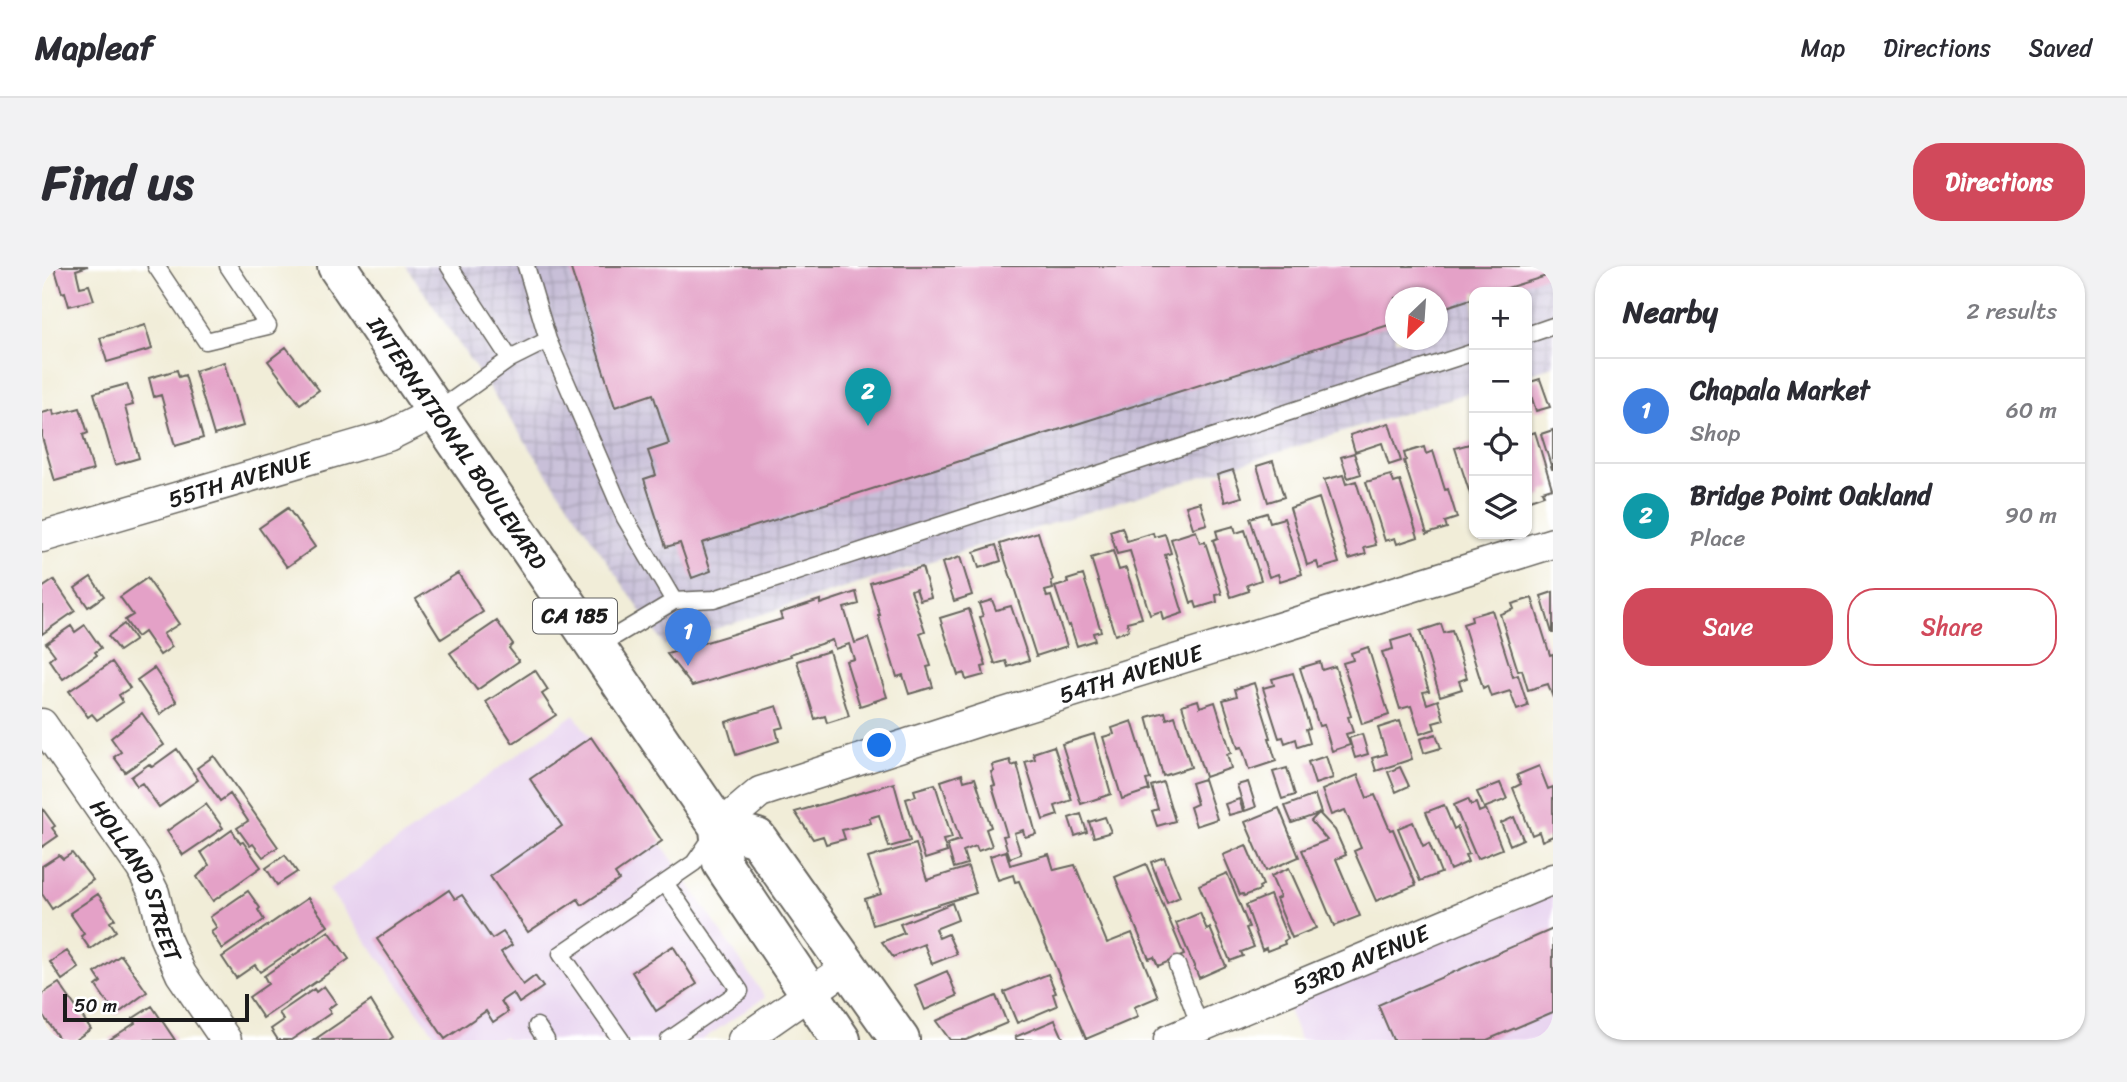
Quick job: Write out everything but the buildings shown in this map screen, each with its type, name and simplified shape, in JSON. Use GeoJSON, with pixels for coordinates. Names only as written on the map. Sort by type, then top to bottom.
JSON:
{"type":"FeatureCollection","features":[{"type":"Feature","properties":{"kind":"main road","name":"INTERNATIONAL BOULEVARD"},"geometry":{"type":"LineString","coordinates":[[337,266],[719,827],[722,863],[841,1040]]}},
{"type":"Feature","properties":{"kind":"main road"},"geometry":{"type":"LineString","coordinates":[[719,827],[757,838],[900,1040]]}},
{"type":"Feature","properties":{"kind":"street","name":"55TH AVENUE"},"geometry":{"type":"LineString","coordinates":[[42,537],[388,436],[436,412]]}},
{"type":"Feature","properties":{"kind":"street","name":"54TH AVENUE"},"geometry":{"type":"LineString","coordinates":[[719,827],[761,792],[988,718],[1553,543]]}},
{"type":"Feature","properties":{"kind":"street","name":"HOLLAND STREET"},"geometry":{"type":"LineString","coordinates":[[42,724],[142,870],[153,892],[165,938],[181,974],[226,1040]]}},
{"type":"Feature","properties":{"kind":"street","name":"53RD AVENUE"},"geometry":{"type":"LineString","coordinates":[[1169,1040],[1553,879]]}},
{"type":"Feature","properties":{"kind":"street"},"geometry":{"type":"LineString","coordinates":[[743,1040],[849,966]]}},
{"type":"Feature","properties":{"kind":"lane"},"geometry":{"type":"LineString","coordinates":[[156,266],[206,341],[268,326],[228,266]]}},
{"type":"Feature","properties":{"kind":"lane"},"geometry":{"type":"LineString","coordinates":[[449,266],[510,359]]}},
{"type":"Feature","properties":{"kind":"lane"},"geometry":{"type":"LineString","coordinates":[[526,266],[548,340],[625,518],[674,601]]}},
{"type":"Feature","properties":{"kind":"lane"},"geometry":{"type":"LineString","coordinates":[[1532,333],[1553,326]]}},
{"type":"Feature","properties":{"kind":"lane"},"geometry":{"type":"LineString","coordinates":[[436,412],[510,359],[548,340]]}},
{"type":"Feature","properties":{"kind":"lane"},"geometry":{"type":"LineString","coordinates":[[597,648],[674,601],[714,598],[1469,354]]}},
{"type":"Feature","properties":{"kind":"lane"},"geometry":{"type":"LineString","coordinates":[[621,1040],[561,954],[694,863],[719,827]]}},
{"type":"Feature","properties":{"kind":"lane"},"geometry":{"type":"LineString","coordinates":[[664,883],[740,991],[669,1040]]}},
{"type":"Feature","properties":{"kind":"lane"},"geometry":{"type":"LineString","coordinates":[[1177,965],[1200,1027]]}},
{"type":"Feature","properties":{"kind":"lane"},"geometry":{"type":"LineString","coordinates":[[537,1026],[546,1040]]}},
{"type":"Feature","properties":{"kind":"shaded area"},"geometry":{"type":"Polygon","coordinates":[[[406,266],[1553,266],[1553,366],[1532,372],[1532,287],[1469,287],[1469,393],[664,645],[406,266]]]}},
{"type":"Feature","properties":{"kind":"shaded area"},"geometry":{"type":"Polygon","coordinates":[[[574,714],[765,997],[702,1040],[507,1040],[504,1036],[498,1040],[439,1040],[329,890],[574,714]]]}},
{"type":"Feature","properties":{"kind":"shaded area"},"geometry":{"type":"Polygon","coordinates":[[[1553,894],[1553,1040],[1300,1040],[1286,1005],[1553,894]]]}},
{"type":"Feature","properties":{"kind":"place","name":"Bridge Point Oakland"},"geometry":{"type":"Point","coordinates":[868,426]}},
{"type":"Feature","properties":{"kind":"place","name":"Chapala Market"},"geometry":{"type":"Point","coordinates":[688,666]}}]}
